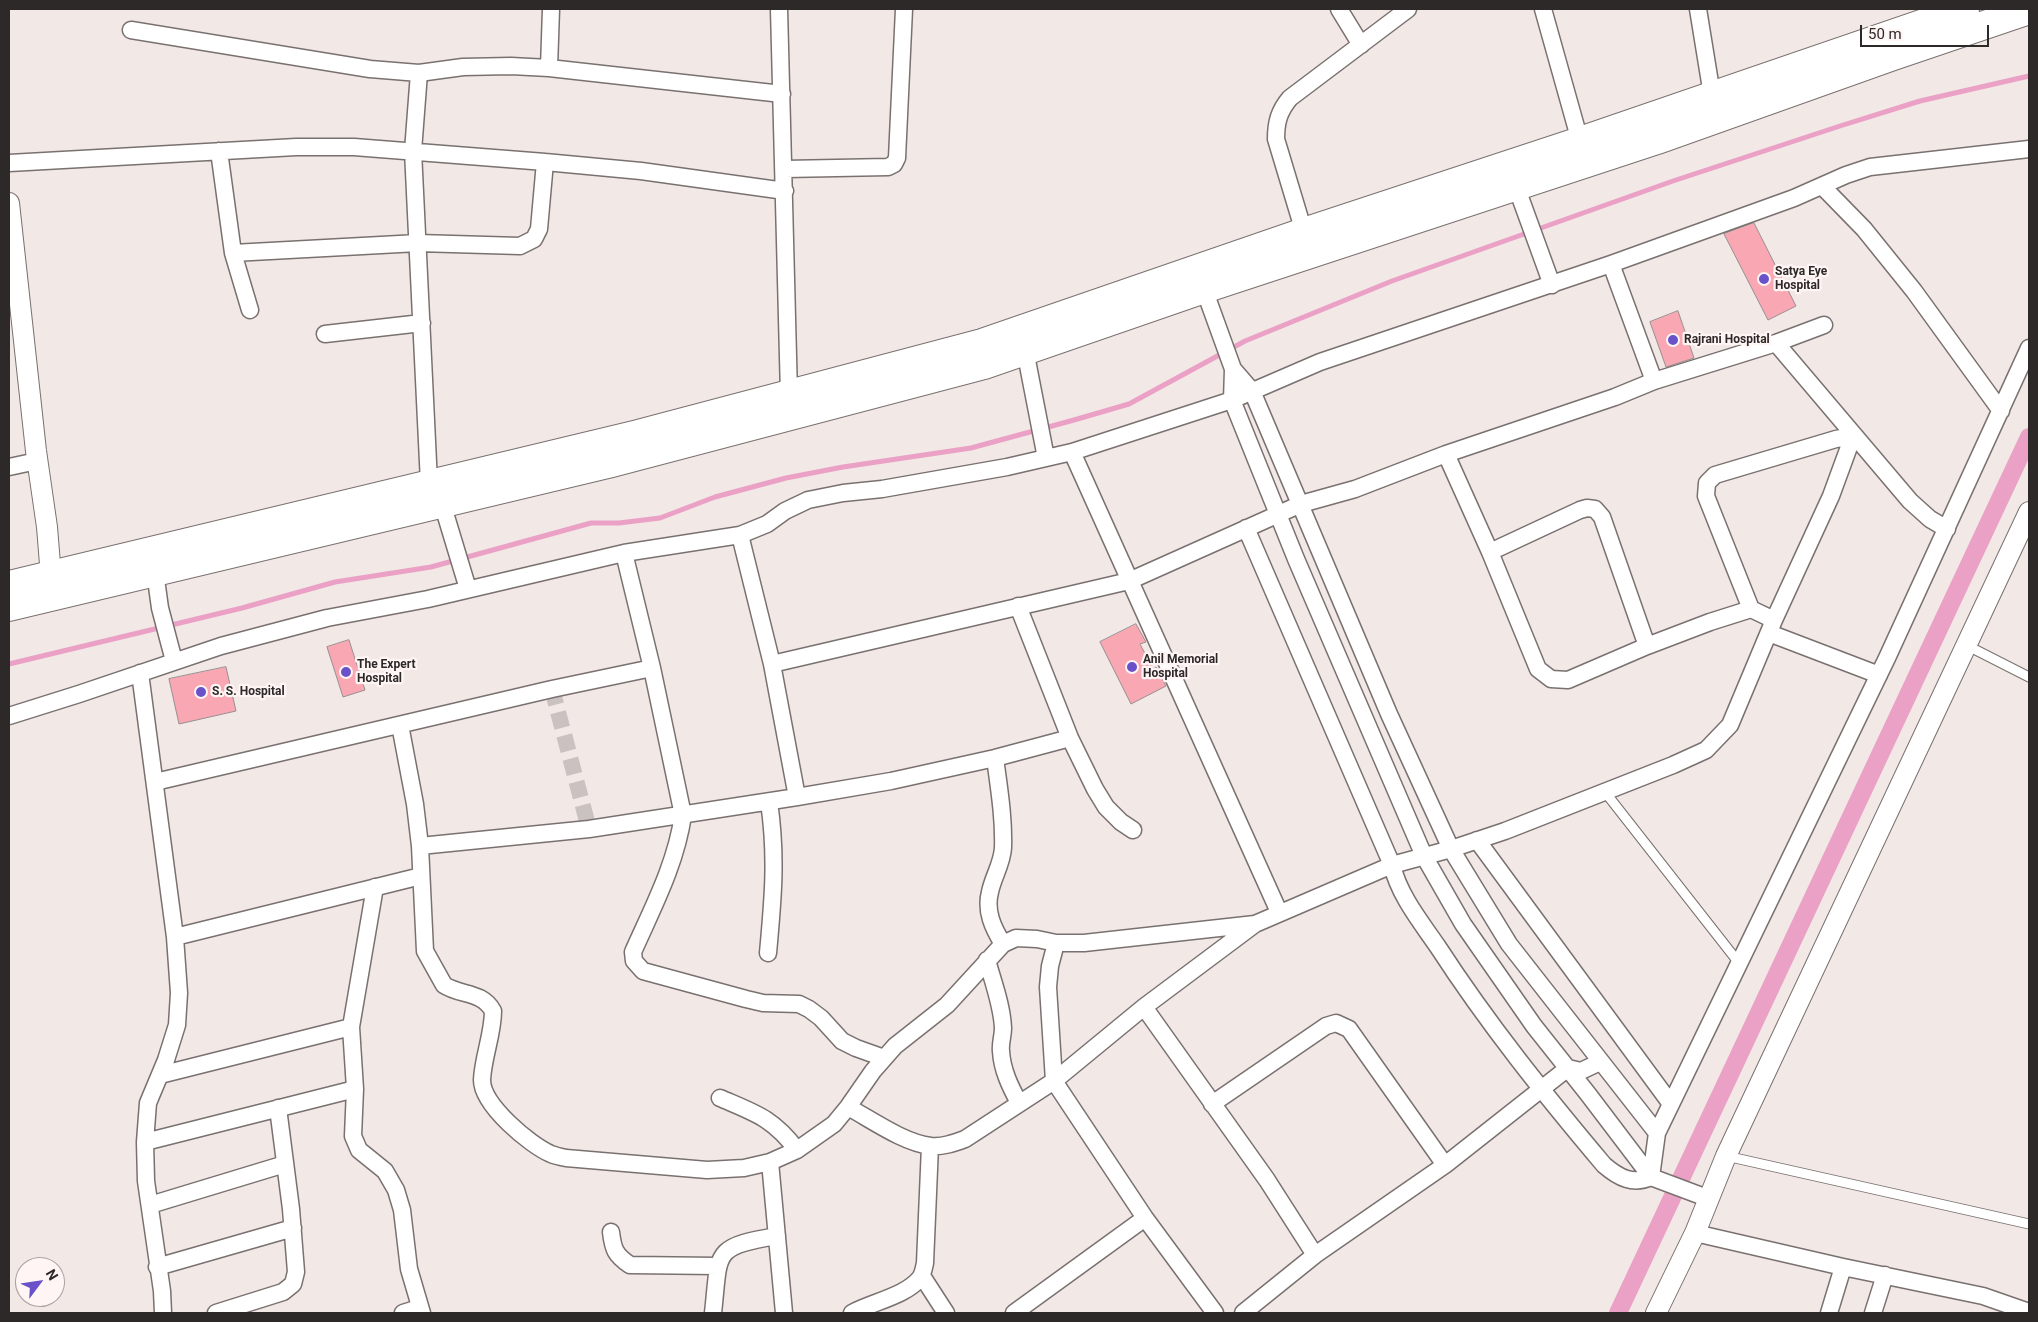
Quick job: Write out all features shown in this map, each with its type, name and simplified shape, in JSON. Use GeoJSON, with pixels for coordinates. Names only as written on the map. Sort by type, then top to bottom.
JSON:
{"type":"FeatureCollection","features":[{"type":"Feature","properties":{"kind":"highway"},"geometry":{"type":"LineString","coordinates":[[9,585],[51,586],[155,572],[638,434],[982,343],[1304,232],[1965,9]]}},
{"type":"Feature","properties":{"kind":"highway"},"geometry":{"type":"LineString","coordinates":[[9,607],[51,586],[436,493],[608,464],[737,428],[984,365],[1204,289],[1657,140],[2029,10]]}},
{"type":"Feature","properties":{"kind":"street"},"geometry":{"type":"LineString","coordinates":[[549,68],[551,9]]}},
{"type":"Feature","properties":{"kind":"street"},"geometry":{"type":"LineString","coordinates":[[779,9],[785,169],[789,395]]}},
{"type":"Feature","properties":{"kind":"street"},"geometry":{"type":"LineString","coordinates":[[785,169],[888,167],[894,164],[897,158],[904,9]]}},
{"type":"Feature","properties":{"kind":"street"},"geometry":{"type":"LineString","coordinates":[[1339,9],[1361,45]]}},
{"type":"Feature","properties":{"kind":"street"},"geometry":{"type":"LineString","coordinates":[[1304,232],[1276,139],[1276,123],[1281,108],[1290,98],[1408,9]]}},
{"type":"Feature","properties":{"kind":"street"},"geometry":{"type":"LineString","coordinates":[[1543,9],[1580,140]]}},
{"type":"Feature","properties":{"kind":"street"},"geometry":{"type":"LineString","coordinates":[[1698,9],[1712,95]]}},
{"type":"Feature","properties":{"kind":"street"},"geometry":{"type":"LineString","coordinates":[[131,30],[370,69],[419,73],[463,67],[511,66],[549,68],[782,94]]}},
{"type":"Feature","properties":{"kind":"street"},"geometry":{"type":"LineString","coordinates":[[419,73],[413,151],[422,323],[436,493],[454,539],[468,589]]}},
{"type":"Feature","properties":{"kind":"street"},"geometry":{"type":"LineString","coordinates":[[9,163],[296,147],[354,147],[642,171],[785,191]]}},
{"type":"Feature","properties":{"kind":"street"},"geometry":{"type":"LineString","coordinates":[[9,716],[221,646],[327,618],[468,589],[624,553],[740,535],[766,524],[785,511],[808,500],[843,493],[882,489],[1072,452],[1232,400],[1320,362],[1552,285],[1794,198],[1870,167],[2029,149]]}},
{"type":"Feature","properties":{"kind":"street"},"geometry":{"type":"LineString","coordinates":[[219,151],[233,253],[250,310]]}},
{"type":"Feature","properties":{"kind":"street"},"geometry":{"type":"LineString","coordinates":[[233,253],[418,243],[520,246],[528,244],[534,239],[538,229],[545,162]]}},
{"type":"Feature","properties":{"kind":"street"},"geometry":{"type":"LineString","coordinates":[[1516,186],[1552,285]]}},
{"type":"Feature","properties":{"kind":"street"},"geometry":{"type":"LineString","coordinates":[[1822,186],[1864,229],[1914,291],[2001,411]]}},
{"type":"Feature","properties":{"kind":"street"},"geometry":{"type":"LineString","coordinates":[[9,203],[37,461],[47,527],[51,586]]}},
{"type":"Feature","properties":{"kind":"street"},"geometry":{"type":"LineString","coordinates":[[1611,264],[1654,381]]}},
{"type":"Feature","properties":{"kind":"street"},"geometry":{"type":"LineString","coordinates":[[1204,289],[1233,369],[1252,390],[1389,714],[1450,849],[1509,944],[1657,1133]]}},
{"type":"Feature","properties":{"kind":"street"},"geometry":{"type":"LineString","coordinates":[[325,334],[422,323]]}},
{"type":"Feature","properties":{"kind":"street"},"geometry":{"type":"LineString","coordinates":[[772,664],[1129,581],[1300,504],[1356,489],[1446,454],[1615,397],[1654,381],[1776,343],[1824,325]]}},
{"type":"Feature","properties":{"kind":"street"},"geometry":{"type":"LineString","coordinates":[[1776,343],[1910,501],[1930,519],[1947,529]]}},
{"type":"Feature","properties":{"kind":"street"},"geometry":{"type":"LineString","coordinates":[[1656,1179],[1657,1133],[1878,675],[2029,348]]}},
{"type":"Feature","properties":{"kind":"street"},"geometry":{"type":"LineString","coordinates":[[1025,350],[1046,458]]}},
{"type":"Feature","properties":{"kind":"street"},"geometry":{"type":"LineString","coordinates":[[1233,369],[1232,400],[1278,514],[1424,856],[1463,924],[1534,1026],[1656,1179],[1702,1196]]}},
{"type":"Feature","properties":{"kind":"street"},"geometry":{"type":"LineString","coordinates":[[1853,436],[1836,439],[1716,475],[1707,483],[1706,496],[1751,609],[1771,627],[1878,675]]}},
{"type":"Feature","properties":{"kind":"street"},"geometry":{"type":"LineString","coordinates":[[848,1107],[909,1140],[930,1146],[949,1145],[965,1139],[1054,1080],[1144,1007],[1254,924],[1392,864],[1477,840],[1673,765],[1706,750],[1730,725],[1771,627],[1831,496],[1853,436]]}},
{"type":"Feature","properties":{"kind":"street"},"geometry":{"type":"LineString","coordinates":[[1072,452],[1279,912]]}},
{"type":"Feature","properties":{"kind":"street"},"geometry":{"type":"LineString","coordinates":[[1446,454],[1490,552],[1538,669],[1550,679],[1568,680],[1647,646],[1751,609]]}},
{"type":"Feature","properties":{"kind":"street"},"geometry":{"type":"LineString","coordinates":[[9,467],[37,461]]}},
{"type":"Feature","properties":{"kind":"street"},"geometry":{"type":"LineString","coordinates":[[1490,552],[1580,510],[1587,508],[1595,509],[1602,517],[1647,646]]}},
{"type":"Feature","properties":{"kind":"street"},"geometry":{"type":"LineString","coordinates":[[1656,1313],[1695,1233],[1702,1196],[1726,1156],[2029,514]]}},
{"type":"Feature","properties":{"kind":"street"},"geometry":{"type":"LineString","coordinates":[[1246,528],[1392,864],[1395,877],[1417,916],[1465,989],[1540,1089],[1604,1165],[1631,1181],[1641,1182],[1656,1179]]}},
{"type":"Feature","properties":{"kind":"street"},"geometry":{"type":"LineString","coordinates":[[740,535],[772,664],[797,797]]}},
{"type":"Feature","properties":{"kind":"street"},"geometry":{"type":"LineString","coordinates":[[624,553],[652,668],[683,815],[681,830],[669,871],[633,952],[634,961],[644,971],[746,999],[763,1003],[799,1004],[809,1008],[821,1018],[842,1041],[884,1058]]}},
{"type":"Feature","properties":{"kind":"street"},"geometry":{"type":"LineString","coordinates":[[155,572],[160,608],[174,661]]}},
{"type":"Feature","properties":{"kind":"street"},"geometry":{"type":"LineString","coordinates":[[1018,606],[1070,738],[1095,789],[1106,807],[1121,822],[1133,830]]}},
{"type":"Feature","properties":{"kind":"street"},"geometry":{"type":"LineString","coordinates":[[156,782],[543,691],[652,668]]}},
{"type":"Feature","properties":{"kind":"street"},"geometry":{"type":"LineString","coordinates":[[140,673],[156,782],[164,860],[175,937],[179,993],[177,1025],[148,1104],[145,1142],[146,1181],[163,1313]]}},
{"type":"Feature","properties":{"kind":"street"},"geometry":{"type":"LineString","coordinates":[[400,725],[415,804],[420,846],[425,951],[444,985],[450,989],[481,997],[489,1003],[493,1011],[493,1019],[482,1080],[485,1093],[491,1104],[536,1145],[552,1155],[588,1161],[707,1170],[744,1168],[770,1162],[797,1150],[834,1124],[884,1058],[901,1041],[947,1005],[1002,944],[1016,938],[1037,939],[1056,943],[1084,943],[1254,924]]}},
{"type":"Feature","properties":{"kind":"street"},"geometry":{"type":"LineString","coordinates":[[420,846],[589,829],[769,802],[891,781],[995,758],[1070,738]]}},
{"type":"Feature","properties":{"kind":"street"},"geometry":{"type":"LineString","coordinates":[[995,758],[1003,826],[1003,851],[997,874],[989,893],[988,911],[1002,944]]}},
{"type":"Feature","properties":{"kind":"street"},"geometry":{"type":"LineString","coordinates":[[768,953],[775,864],[774,837],[769,802]]}},
{"type":"Feature","properties":{"kind":"street"},"geometry":{"type":"LineString","coordinates":[[1477,840],[1671,1104]]}},
{"type":"Feature","properties":{"kind":"street"},"geometry":{"type":"LineString","coordinates":[[175,937],[421,876]]}},
{"type":"Feature","properties":{"kind":"street"},"geometry":{"type":"LineString","coordinates":[[375,887],[351,1027],[354,1089],[353,1136],[359,1150],[385,1171],[396,1190],[402,1210],[409,1269],[420,1311],[403,1313]]}},
{"type":"Feature","properties":{"kind":"street"},"geometry":{"type":"LineString","coordinates":[[1056,943],[1050,966],[1048,987],[1054,1080],[1145,1218],[1215,1313]]}},
{"type":"Feature","properties":{"kind":"street"},"geometry":{"type":"LineString","coordinates":[[987,960],[1002,1020],[1002,1061],[1008,1081],[1019,1103]]}},
{"type":"Feature","properties":{"kind":"street"},"geometry":{"type":"LineString","coordinates":[[1144,1007],[1267,1180],[1315,1255]]}},
{"type":"Feature","properties":{"kind":"street"},"geometry":{"type":"LineString","coordinates":[[1212,1104],[1326,1026],[1336,1023],[1349,1029],[1445,1165]]}},
{"type":"Feature","properties":{"kind":"street"},"geometry":{"type":"LineString","coordinates":[[160,1074],[351,1027]]}},
{"type":"Feature","properties":{"kind":"street"},"geometry":{"type":"LineString","coordinates":[[1242,1313],[1315,1255],[1445,1165],[1568,1068],[1581,1071],[1600,1062]]}},
{"type":"Feature","properties":{"kind":"street"},"geometry":{"type":"LineString","coordinates":[[145,1142],[354,1089]]}},
{"type":"Feature","properties":{"kind":"street"},"geometry":{"type":"LineString","coordinates":[[720,1098],[762,1116],[778,1127],[797,1150]]}},
{"type":"Feature","properties":{"kind":"street"},"geometry":{"type":"LineString","coordinates":[[216,1313],[283,1292],[293,1284],[296,1272],[293,1228],[278,1108]]}},
{"type":"Feature","properties":{"kind":"street"},"geometry":{"type":"LineString","coordinates":[[852,1313],[902,1291],[914,1284],[922,1276],[925,1263],[930,1146]]}},
{"type":"Feature","properties":{"kind":"street"},"geometry":{"type":"LineString","coordinates":[[770,1162],[784,1313]]}},
{"type":"Feature","properties":{"kind":"street"},"geometry":{"type":"LineString","coordinates":[[150,1205],[286,1164]]}},
{"type":"Feature","properties":{"kind":"street"},"geometry":{"type":"LineString","coordinates":[[1014,1313],[1145,1218]]}},
{"type":"Feature","properties":{"kind":"street"},"geometry":{"type":"LineString","coordinates":[[157,1267],[293,1228]]}},
{"type":"Feature","properties":{"kind":"street"},"geometry":{"type":"LineString","coordinates":[[610,1232],[613,1246],[619,1258],[630,1264],[718,1266]]}},
{"type":"Feature","properties":{"kind":"street"},"geometry":{"type":"LineString","coordinates":[[1695,1233],[1843,1267],[1983,1296],[2029,1312]]}},
{"type":"Feature","properties":{"kind":"street"},"geometry":{"type":"LineString","coordinates":[[713,1313],[718,1266],[723,1254],[732,1246],[744,1241],[777,1236]]}},
{"type":"Feature","properties":{"kind":"street"},"geometry":{"type":"LineString","coordinates":[[1829,1313],[1843,1267]]}},
{"type":"Feature","properties":{"kind":"street"},"geometry":{"type":"LineString","coordinates":[[1873,1313],[1885,1275]]}},
{"type":"Feature","properties":{"kind":"street"},"geometry":{"type":"LineString","coordinates":[[922,1276],[946,1313]]}},
{"type":"Feature","properties":{"kind":"lane"},"geometry":{"type":"LineString","coordinates":[[1966,645],[2029,676]]}},
{"type":"Feature","properties":{"kind":"lane"},"geometry":{"type":"LineString","coordinates":[[1604,792],[1739,963]]}},
{"type":"Feature","properties":{"kind":"lane"},"geometry":{"type":"LineString","coordinates":[[1726,1156],[2029,1224]]}},
{"type":"Feature","properties":{"kind":"building"},"geometry":{"type":"Polygon","coordinates":[[[1754,223],[1796,306],[1768,320],[1724,234],[1754,223]]]}},
{"type":"Feature","properties":{"kind":"building"},"geometry":{"type":"Polygon","coordinates":[[[1678,311],[1694,358],[1666,367],[1650,322],[1678,311]]]}},
{"type":"Feature","properties":{"kind":"building"},"geometry":{"type":"Polygon","coordinates":[[[1136,624],[1146,642],[1140,644],[1153,669],[1156,667],[1166,686],[1131,704],[1100,642],[1136,624]]]}},
{"type":"Feature","properties":{"kind":"building"},"geometry":{"type":"Polygon","coordinates":[[[349,640],[365,690],[343,697],[327,647],[349,640]]]}},
{"type":"Feature","properties":{"kind":"building"},"geometry":{"type":"Polygon","coordinates":[[[226,667],[236,711],[179,724],[169,679],[226,667]]]}},
{"type":"Feature","properties":{"kind":"waterway"},"geometry":{"type":"LineString","coordinates":[[9,664],[242,608],[335,582],[431,567],[591,523],[619,523],[660,518],[715,497],[786,478],[843,467],[971,448],[1129,404],[1245,341],[1392,281],[1673,181],[1840,126],[1920,101],[2029,76]]}},
{"type":"Feature","properties":{"kind":"waterway"},"geometry":{"type":"LineString","coordinates":[[1618,1313],[2029,437]]}},
{"type":"Feature","properties":{"kind":"tunnel"},"geometry":{"type":"LineString","coordinates":[[552,689],[589,829]]}},
{"type":"Feature","properties":{"kind":"place","name":"Satya Eye Hospital"},"geometry":{"type":"Point","coordinates":[1764,279]}},
{"type":"Feature","properties":{"kind":"place","name":"Rajrani Hospital"},"geometry":{"type":"Point","coordinates":[1673,340]}},
{"type":"Feature","properties":{"kind":"place","name":"Anil Memorial Hospital"},"geometry":{"type":"Point","coordinates":[1132,667]}},
{"type":"Feature","properties":{"kind":"place","name":"The Expert Hospital"},"geometry":{"type":"Point","coordinates":[346,672]}},
{"type":"Feature","properties":{"kind":"place","name":"S. S. Hospital"},"geometry":{"type":"Point","coordinates":[201,692]}}]}
